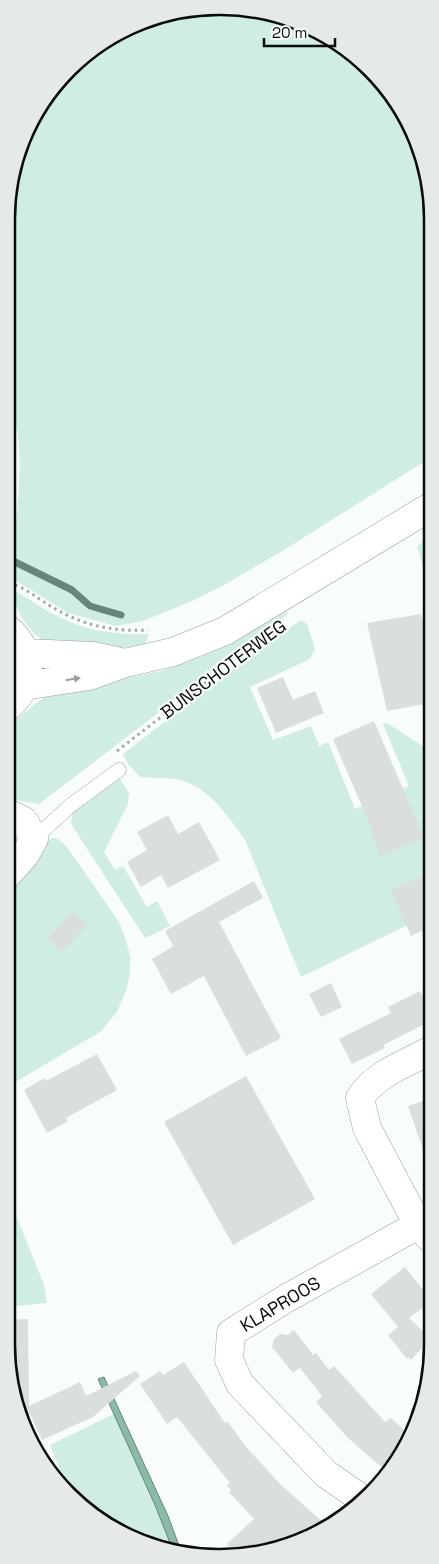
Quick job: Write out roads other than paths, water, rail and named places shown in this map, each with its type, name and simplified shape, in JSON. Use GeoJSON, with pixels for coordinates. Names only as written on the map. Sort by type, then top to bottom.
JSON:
{"type":"FeatureCollection","features":[{"type":"Feature","properties":{"kind":"street","name":"BUNSCHOTERWEG"},"geometry":{"type":"LineString","coordinates":[[16,697],[89,676],[125,663],[173,652],[225,631],[423,497]]}},
{"type":"Feature","properties":{"kind":"street"},"geometry":{"type":"LineString","coordinates":[[15,636],[26,653],[28,676],[16,697]]}},
{"type":"Feature","properties":{"kind":"street","name":"BUNSCHOTERWEG"},"geometry":{"type":"LineString","coordinates":[[26,653],[93,656],[125,663]]}},
{"type":"Feature","properties":{"kind":"street"},"geometry":{"type":"LineString","coordinates":[[15,817],[24,822],[34,839],[26,855],[15,867]]}},
{"type":"Feature","properties":{"kind":"street"},"geometry":{"type":"LineString","coordinates":[[424,1054],[374,1080],[360,1098],[367,1128],[424,1231]]}},
{"type":"Feature","properties":{"kind":"street","name":"KLAPROOS"},"geometry":{"type":"LineString","coordinates":[[357,1495],[326,1474],[240,1384],[229,1360],[231,1333],[287,1298],[424,1231]]}},
{"type":"Feature","properties":{"kind":"lane"},"geometry":{"type":"LineString","coordinates":[[34,839],[71,805],[119,770]]}},
{"type":"Feature","properties":{"kind":"waterway"},"geometry":{"type":"LineString","coordinates":[[15,562],[72,590],[90,606],[121,615]]}}]}
